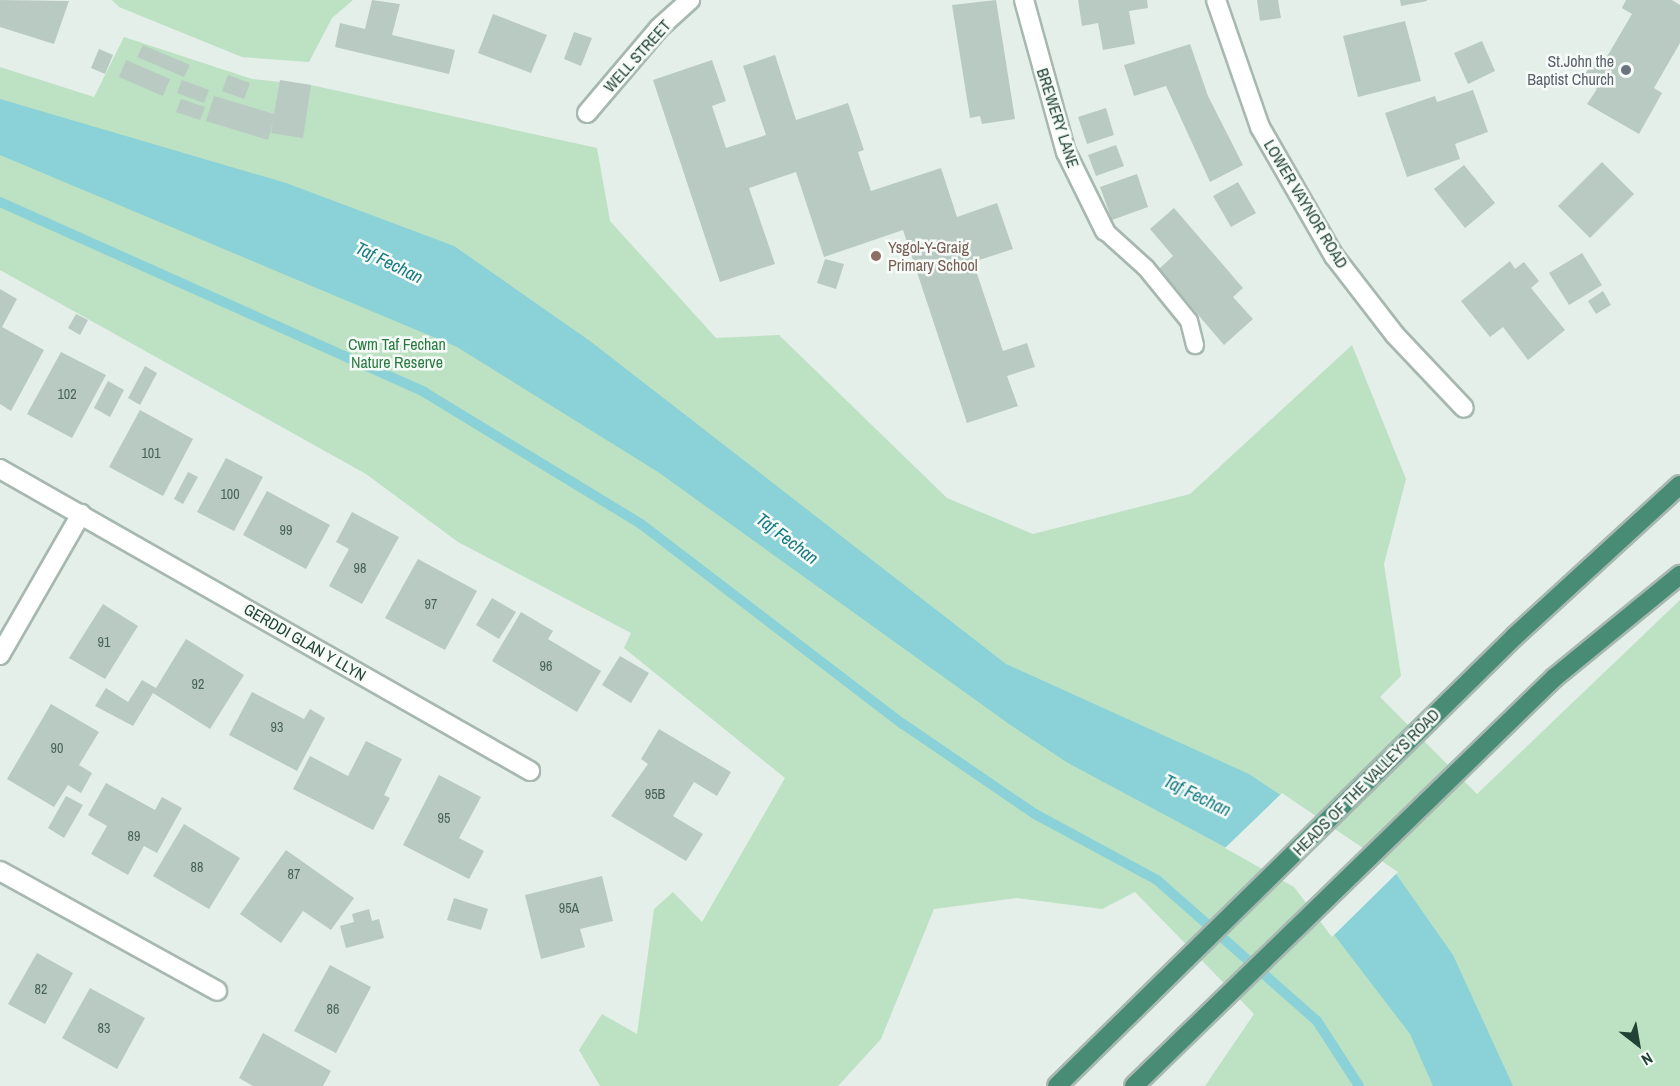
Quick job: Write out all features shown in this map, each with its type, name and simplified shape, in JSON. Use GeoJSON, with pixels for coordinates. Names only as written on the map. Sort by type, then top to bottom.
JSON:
{"type":"FeatureCollection","features":[{"type":"Feature","properties":{"kind":"highway","name":"HEADS OF THE VALLEYS ROAD"},"geometry":{"type":"LineString","coordinates":[[1057,1086],[1514,637],[1680,485]]}},
{"type":"Feature","properties":{"kind":"highway"},"geometry":{"type":"LineString","coordinates":[[1134,1086],[1554,678],[1680,575]]}},
{"type":"Feature","properties":{"kind":"street","name":"WELL STREET"},"geometry":{"type":"LineString","coordinates":[[587,113],[659,28],[690,0]]}},
{"type":"Feature","properties":{"kind":"street","name":"BREWERY LANE"},"geometry":{"type":"LineString","coordinates":[[1024,0],[1066,152],[1105,231]]}},
{"type":"Feature","properties":{"kind":"street","name":"LOWER VAYNOR ROAD"},"geometry":{"type":"LineString","coordinates":[[1216,0],[1260,127],[1334,256],[1395,335],[1464,408]]}},
{"type":"Feature","properties":{"kind":"street","name":"GERDDI GLAN Y LLYN"},"geometry":{"type":"LineString","coordinates":[[0,469],[530,771]]}},
{"type":"Feature","properties":{"kind":"street"},"geometry":{"type":"LineString","coordinates":[[0,655],[81,514]]}},
{"type":"Feature","properties":{"kind":"street"},"geometry":{"type":"LineString","coordinates":[[0,871],[217,991]]}},
{"type":"Feature","properties":{"kind":"lane"},"geometry":{"type":"LineString","coordinates":[[1105,231],[1146,268],[1190,321],[1195,345]]}},
{"type":"Feature","properties":{"kind":"green space"},"geometry":{"type":"Polygon","coordinates":[[[112,0],[353,0],[332,18],[309,62],[242,57],[119,7],[112,0]]]}},
{"type":"Feature","properties":{"kind":"green space","name":"Cwm Taf Fechan Nature Reserve"},"geometry":{"type":"Polygon","coordinates":[[[124,37],[252,79],[311,85],[597,148],[610,221],[716,338],[779,335],[947,498],[1033,534],[1190,494],[1352,345],[1406,479],[1384,564],[1401,676],[1380,697],[1477,794],[1680,600],[1680,1086],[1205,1086],[1254,1014],[1135,892],[1102,909],[1017,898],[934,909],[881,1039],[838,1086],[600,1086],[579,1050],[602,1014],[637,1034],[654,909],[673,892],[702,922],[785,778],[624,648],[631,633],[458,542],[366,474],[0,270],[0,67],[94,97],[124,37]]]}},
{"type":"Feature","properties":{"kind":"water","name":"Taf Fechan"},"geometry":{"type":"Polygon","coordinates":[[[0,99],[286,183],[454,246],[590,341],[1006,664],[1249,774],[1394,871],[1453,955],[1513,1086],[1433,1086],[1410,1034],[1296,885],[1068,763],[1009,724],[658,472],[457,347],[0,155],[0,99]]]}},
{"type":"Feature","properties":{"kind":"pier"},"geometry":{"type":"Polygon","coordinates":[[[1282,793],[1398,872],[1332,937],[1294,887],[1225,848],[1282,793]]]}},
{"type":"Feature","properties":{"kind":"building"},"geometry":{"type":"Polygon","coordinates":[[[0,0],[69,1],[54,44],[0,27],[0,0]]]}},
{"type":"Feature","properties":{"kind":"building"},"geometry":{"type":"Polygon","coordinates":[[[372,0],[400,4],[392,35],[455,50],[449,74],[335,47],[340,23],[365,29],[372,0]]]}},
{"type":"Feature","properties":{"kind":"building"},"geometry":{"type":"Polygon","coordinates":[[[996,0],[1015,119],[982,124],[980,116],[970,118],[952,5],[996,0]]]}},
{"type":"Feature","properties":{"kind":"building"},"geometry":{"type":"Polygon","coordinates":[[[1078,0],[1147,0],[1148,8],[1129,11],[1135,44],[1103,50],[1098,23],[1082,26],[1078,0]]]}},
{"type":"Feature","properties":{"kind":"building"},"geometry":{"type":"Polygon","coordinates":[[[1257,0],[1278,0],[1281,18],[1260,21],[1257,0]]]}},
{"type":"Feature","properties":{"kind":"building"},"geometry":{"type":"Polygon","coordinates":[[[1400,0],[1427,0],[1427,1],[1401,6],[1400,0]]]}},
{"type":"Feature","properties":{"kind":"building","name":"St.John the Baptist Church"},"geometry":{"type":"Polygon","coordinates":[[[1626,0],[1672,0],[1680,5],[1680,43],[1654,88],[1662,93],[1639,134],[1587,104],[1597,89],[1582,80],[1596,55],[1605,60],[1632,14],[1622,8],[1626,0]]]}},
{"type":"Feature","properties":{"kind":"building"},"geometry":{"type":"Polygon","coordinates":[[[493,14],[547,35],[531,73],[478,53],[493,14]]]}},
{"type":"Feature","properties":{"kind":"building"},"geometry":{"type":"Polygon","coordinates":[[[1405,21],[1421,81],[1358,97],[1343,36],[1405,21]]]}},
{"type":"Feature","properties":{"kind":"building"},"geometry":{"type":"Polygon","coordinates":[[[574,32],[592,38],[581,66],[564,59],[574,32]]]}},
{"type":"Feature","properties":{"kind":"building"},"geometry":{"type":"Polygon","coordinates":[[[1482,41],[1495,71],[1468,84],[1454,53],[1482,41]]]}},
{"type":"Feature","properties":{"kind":"building"},"geometry":{"type":"Polygon","coordinates":[[[1190,44],[1208,96],[1243,165],[1210,182],[1166,86],[1134,96],[1124,65],[1190,44]]]}},
{"type":"Feature","properties":{"kind":"building"},"geometry":{"type":"Polygon","coordinates":[[[143,45],[190,65],[184,77],[137,57],[143,45]]]}},
{"type":"Feature","properties":{"kind":"building"},"geometry":{"type":"Polygon","coordinates":[[[99,49],[113,55],[105,74],[91,68],[99,49]]]}},
{"type":"Feature","properties":{"kind":"building"},"geometry":{"type":"Polygon","coordinates":[[[775,55],[796,120],[848,103],[864,150],[858,152],[871,191],[941,168],[957,217],[997,203],[1013,249],[973,262],[1003,351],[1027,343],[1035,367],[1007,376],[1018,406],[967,423],[903,230],[824,257],[796,172],[749,188],[775,264],[720,282],[653,80],[712,60],[726,101],[712,106],[726,148],[766,135],[743,66],[775,55]]]}},
{"type":"Feature","properties":{"kind":"building"},"geometry":{"type":"Polygon","coordinates":[[[126,60],[170,79],[163,96],[119,77],[126,60]]]}},
{"type":"Feature","properties":{"kind":"building"},"geometry":{"type":"Polygon","coordinates":[[[228,75],[250,83],[244,99],[222,91],[228,75]]]}},
{"type":"Feature","properties":{"kind":"building"},"geometry":{"type":"Polygon","coordinates":[[[182,80],[209,90],[204,103],[177,93],[182,80]]]}},
{"type":"Feature","properties":{"kind":"building"},"geometry":{"type":"Polygon","coordinates":[[[280,80],[311,85],[303,138],[271,133],[273,122],[268,140],[206,121],[214,96],[274,114],[280,80]]]}},
{"type":"Feature","properties":{"kind":"building"},"geometry":{"type":"Polygon","coordinates":[[[1473,90],[1488,132],[1455,144],[1460,159],[1407,177],[1385,113],[1435,96],[1437,102],[1473,90]]]}},
{"type":"Feature","properties":{"kind":"building"},"geometry":{"type":"Polygon","coordinates":[[[181,99],[205,107],[200,120],[176,112],[181,99]]]}},
{"type":"Feature","properties":{"kind":"building"},"geometry":{"type":"Polygon","coordinates":[[[1106,108],[1114,135],[1087,144],[1078,117],[1106,108]]]}},
{"type":"Feature","properties":{"kind":"building"},"geometry":{"type":"Polygon","coordinates":[[[1116,145],[1124,166],[1096,176],[1088,155],[1116,145]]]}},
{"type":"Feature","properties":{"kind":"building"},"geometry":{"type":"Polygon","coordinates":[[[1602,162],[1634,194],[1590,238],[1558,206],[1602,162]]]}},
{"type":"Feature","properties":{"kind":"building"},"geometry":{"type":"Polygon","coordinates":[[[1464,165],[1495,203],[1465,228],[1434,189],[1464,165]]]}},
{"type":"Feature","properties":{"kind":"building"},"geometry":{"type":"Polygon","coordinates":[[[1137,174],[1148,207],[1112,220],[1100,187],[1137,174]]]}},
{"type":"Feature","properties":{"kind":"building"},"geometry":{"type":"Polygon","coordinates":[[[1238,182],[1256,213],[1231,227],[1213,196],[1238,182]]]}},
{"type":"Feature","properties":{"kind":"building"},"geometry":{"type":"Polygon","coordinates":[[[1174,208],[1243,288],[1233,297],[1253,319],[1224,345],[1159,269],[1173,256],[1150,229],[1174,208]]]}},
{"type":"Feature","properties":{"kind":"building"},"geometry":{"type":"Polygon","coordinates":[[[1582,253],[1602,285],[1569,305],[1549,273],[1582,253]]]}},
{"type":"Feature","properties":{"kind":"building"},"geometry":{"type":"Polygon","coordinates":[[[825,259],[844,264],[836,289],[817,283],[825,259]]]}},
{"type":"Feature","properties":{"kind":"building"},"geometry":{"type":"Polygon","coordinates":[[[1510,261],[1515,269],[1524,262],[1539,281],[1531,288],[1565,330],[1528,360],[1503,327],[1490,337],[1461,301],[1510,261]]]}},
{"type":"Feature","properties":{"kind":"building"},"geometry":{"type":"Polygon","coordinates":[[[0,289],[17,299],[2,327],[44,350],[11,411],[0,404],[0,289]]]}},
{"type":"Feature","properties":{"kind":"building"},"geometry":{"type":"Polygon","coordinates":[[[1603,291],[1611,305],[1596,314],[1588,301],[1603,291]]]}},
{"type":"Feature","properties":{"kind":"building"},"geometry":{"type":"Polygon","coordinates":[[[76,314],[88,320],[80,335],[68,328],[76,314]]]}},
{"type":"Feature","properties":{"kind":"building"},"geometry":{"type":"Polygon","coordinates":[[[61,352],[106,375],[72,438],[27,414],[61,352]]]}},
{"type":"Feature","properties":{"kind":"building"},"geometry":{"type":"Polygon","coordinates":[[[145,366],[157,373],[140,405],[128,398],[145,366]]]}},
{"type":"Feature","properties":{"kind":"building"},"geometry":{"type":"Polygon","coordinates":[[[108,381],[124,390],[110,417],[94,408],[108,381]]]}},
{"type":"Feature","properties":{"kind":"building"},"geometry":{"type":"Polygon","coordinates":[[[140,410],[193,439],[163,496],[109,467],[140,410]]]}},
{"type":"Feature","properties":{"kind":"building"},"geometry":{"type":"Polygon","coordinates":[[[226,458],[263,477],[234,531],[197,512],[226,458]]]}},
{"type":"Feature","properties":{"kind":"building"},"geometry":{"type":"Polygon","coordinates":[[[188,472],[198,477],[183,504],[174,499],[188,472]]]}},
{"type":"Feature","properties":{"kind":"building"},"geometry":{"type":"Polygon","coordinates":[[[267,491],[330,525],[306,569],[243,535],[267,491]]]}},
{"type":"Feature","properties":{"kind":"building"},"geometry":{"type":"Polygon","coordinates":[[[352,512],[399,537],[362,604],[329,586],[349,549],[336,542],[352,512]]]}},
{"type":"Feature","properties":{"kind":"building"},"geometry":{"type":"Polygon","coordinates":[[[418,559],[477,591],[445,650],[385,618],[418,559]]]}},
{"type":"Feature","properties":{"kind":"building"},"geometry":{"type":"Polygon","coordinates":[[[492,598],[516,612],[499,639],[476,625],[492,598]]]}},
{"type":"Feature","properties":{"kind":"building"},"geometry":{"type":"Polygon","coordinates":[[[103,604],[138,626],[105,679],[69,658],[103,604]]]}},
{"type":"Feature","properties":{"kind":"building"},"geometry":{"type":"Polygon","coordinates":[[[521,612],[553,631],[548,639],[601,671],[577,712],[492,661],[521,612]]]}},
{"type":"Feature","properties":{"kind":"building"},"geometry":{"type":"Polygon","coordinates":[[[186,639],[244,675],[210,729],[153,693],[133,726],[95,706],[106,688],[128,702],[142,680],[156,688],[186,639]]]}},
{"type":"Feature","properties":{"kind":"building"},"geometry":{"type":"Polygon","coordinates":[[[620,656],[649,673],[631,703],[602,685],[620,656]]]}},
{"type":"Feature","properties":{"kind":"building"},"geometry":{"type":"Polygon","coordinates":[[[252,692],[304,719],[310,709],[325,718],[297,771],[229,735],[252,692]]]}},
{"type":"Feature","properties":{"kind":"building"},"geometry":{"type":"Polygon","coordinates":[[[51,704],[99,732],[79,765],[92,773],[81,793],[68,785],[54,807],[7,779],[51,704]]]}},
{"type":"Feature","properties":{"kind":"building"},"geometry":{"type":"Polygon","coordinates":[[[659,729],[731,772],[717,796],[694,782],[673,816],[703,834],[686,861],[611,816],[648,764],[641,759],[659,729]]]}},
{"type":"Feature","properties":{"kind":"building"},"geometry":{"type":"Polygon","coordinates":[[[366,741],[402,759],[384,795],[390,798],[373,830],[293,789],[310,756],[348,776],[366,741]]]}},
{"type":"Feature","properties":{"kind":"building"},"geometry":{"type":"Polygon","coordinates":[[[439,775],[481,797],[459,838],[484,851],[469,879],[403,845],[439,775]]]}},
{"type":"Feature","properties":{"kind":"building"},"geometry":{"type":"Polygon","coordinates":[[[106,783],[155,810],[162,797],[182,808],[157,853],[144,846],[128,875],[91,854],[107,826],[88,815],[106,783]]]}},
{"type":"Feature","properties":{"kind":"building"},"geometry":{"type":"Polygon","coordinates":[[[66,796],[83,805],[64,838],[48,828],[66,796]]]}},
{"type":"Feature","properties":{"kind":"building"},"geometry":{"type":"Polygon","coordinates":[[[184,824],[240,858],[209,909],[153,876],[184,824]]]}},
{"type":"Feature","properties":{"kind":"building"},"geometry":{"type":"Polygon","coordinates":[[[286,850],[354,898],[331,930],[303,911],[281,943],[240,914],[286,850]]]}},
{"type":"Feature","properties":{"kind":"building"},"geometry":{"type":"Polygon","coordinates":[[[602,876],[613,921],[580,929],[585,947],[541,959],[525,895],[602,876]]]}},
{"type":"Feature","properties":{"kind":"building"},"geometry":{"type":"Polygon","coordinates":[[[454,898],[488,909],[481,930],[447,920],[454,898]]]}},
{"type":"Feature","properties":{"kind":"building"},"geometry":{"type":"Polygon","coordinates":[[[369,909],[372,921],[379,919],[384,938],[346,948],[340,926],[354,922],[352,914],[369,909]]]}},
{"type":"Feature","properties":{"kind":"building"},"geometry":{"type":"Polygon","coordinates":[[[37,953],[73,973],[45,1024],[8,1004],[37,953]]]}},
{"type":"Feature","properties":{"kind":"building"},"geometry":{"type":"Polygon","coordinates":[[[330,965],[371,987],[336,1053],[294,1031],[330,965]]]}},
{"type":"Feature","properties":{"kind":"building"},"geometry":{"type":"Polygon","coordinates":[[[90,988],[145,1018],[117,1069],[62,1038],[90,988]]]}},
{"type":"Feature","properties":{"kind":"building"},"geometry":{"type":"Polygon","coordinates":[[[263,1033],[331,1071],[323,1086],[253,1086],[239,1078],[263,1033]]]}},
{"type":"Feature","properties":{"kind":"waterway"},"geometry":{"type":"LineString","coordinates":[[0,202],[424,392],[641,524],[903,724],[1035,814],[1157,880],[1317,1021],[1359,1086]]}},
{"type":"Feature","properties":{"kind":"place","name":"St.John the Baptist Church"},"geometry":{"type":"Point","coordinates":[1626,70]}},
{"type":"Feature","properties":{"kind":"place","name":"Ysgol-Y-Graig Primary School"},"geometry":{"type":"Point","coordinates":[876,256]}}]}
